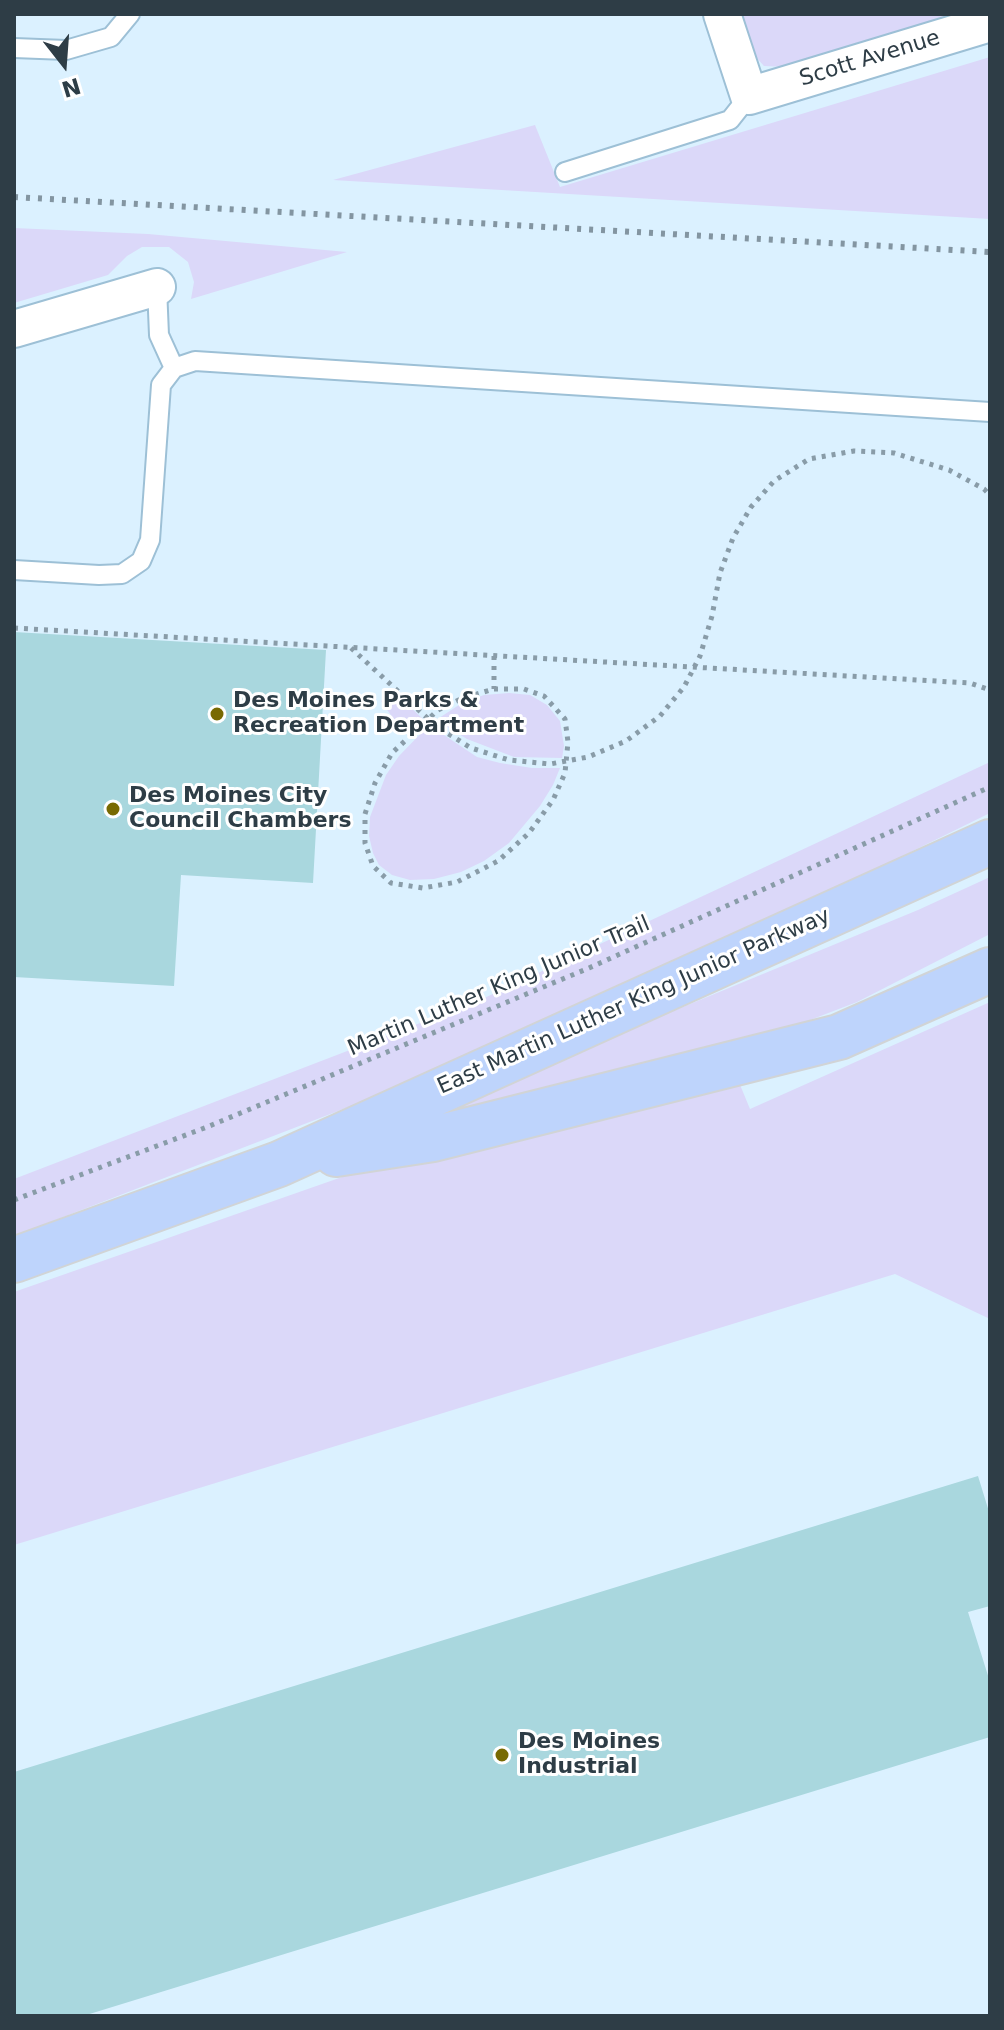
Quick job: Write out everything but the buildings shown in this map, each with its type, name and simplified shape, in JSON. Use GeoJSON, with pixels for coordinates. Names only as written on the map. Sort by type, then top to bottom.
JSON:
{"type":"FeatureCollection","features":[{"type":"Feature","properties":{"kind":"main road","name":"East Martin Luther King Junior Parkway"},"geometry":{"type":"LineString","coordinates":[[14,1260],[279,1164],[990,842]]}},
{"type":"Feature","properties":{"kind":"main road","name":"East Martin Luther King Junior Parkway"},"geometry":{"type":"LineString","coordinates":[[279,1164],[433,1139],[839,1037],[990,970]]}},
{"type":"Feature","properties":{"kind":"street"},"geometry":{"type":"LineString","coordinates":[[722,14],[749,96]]}},
{"type":"Feature","properties":{"kind":"street","name":"Scott Avenue"},"geometry":{"type":"LineString","coordinates":[[749,96],[990,23]]}},
{"type":"Feature","properties":{"kind":"street"},"geometry":{"type":"LineString","coordinates":[[14,329],[157,287]]}},
{"type":"Feature","properties":{"kind":"lane"},"geometry":{"type":"LineString","coordinates":[[14,48],[66,50],[81,46],[111,37],[130,14]]}},
{"type":"Feature","properties":{"kind":"lane"},"geometry":{"type":"LineString","coordinates":[[565,172],[730,120],[749,96]]}},
{"type":"Feature","properties":{"kind":"lane"},"geometry":{"type":"LineString","coordinates":[[157,287],[159,335],[174,368]]}},
{"type":"Feature","properties":{"kind":"lane"},"geometry":{"type":"LineString","coordinates":[[14,570],[122,574],[141,561],[150,540],[161,385],[174,368],[195,361],[990,412]]}},
{"type":"Feature","properties":{"kind":"path"},"geometry":{"type":"LineString","coordinates":[[351,647],[428,719],[471,748],[509,760],[550,764],[588,757],[626,741],[660,716],[684,687],[700,656],[720,573],[733,538],[751,507],[774,481],[809,459],[854,451],[894,453],[949,470],[990,495]]}},
{"type":"Feature","properties":{"kind":"path"},"geometry":{"type":"LineString","coordinates":[[14,628],[970,683],[990,690]]}},
{"type":"Feature","properties":{"kind":"path"},"geometry":{"type":"LineString","coordinates":[[494,656],[494,689]]}},
{"type":"Feature","properties":{"kind":"path"},"geometry":{"type":"LineString","coordinates":[[494,689],[524,689],[544,696],[565,719],[568,742],[565,773],[553,800],[529,833],[498,861],[457,882],[423,888],[391,883],[373,866],[365,843],[365,814],[375,783],[392,753],[428,719],[438,710],[463,698],[494,689]]}},
{"type":"Feature","properties":{"kind":"path","name":"Martin Luther King Junior Trail"},"geometry":{"type":"LineString","coordinates":[[14,1200],[207,1127],[589,968],[990,787]]}},
{"type":"Feature","properties":{"kind":"shaded area"},"geometry":{"type":"Polygon","coordinates":[[[740,14],[955,14],[786,67],[764,66],[753,54],[740,14]]]}},
{"type":"Feature","properties":{"kind":"shaded area"},"geometry":{"type":"Polygon","coordinates":[[[990,57],[990,219],[333,180],[535,125],[560,187],[990,57]]]}},
{"type":"Feature","properties":{"kind":"shaded area"},"geometry":{"type":"Polygon","coordinates":[[[14,228],[148,234],[347,252],[191,299],[194,282],[188,262],[169,247],[142,247],[127,256],[108,275],[14,303],[14,228]]]}},
{"type":"Feature","properties":{"kind":"shaded area"},"geometry":{"type":"Polygon","coordinates":[[[393,691],[423,719],[404,734],[381,701],[393,691]]]}},
{"type":"Feature","properties":{"kind":"shaded area"},"geometry":{"type":"Polygon","coordinates":[[[484,695],[530,695],[547,705],[560,721],[564,746],[562,758],[514,757],[467,739],[436,720],[462,703],[484,695]]]}},
{"type":"Feature","properties":{"kind":"shaded area"},"geometry":{"type":"Polygon","coordinates":[[[429,725],[477,757],[532,768],[560,768],[540,806],[509,843],[484,861],[461,872],[434,879],[410,880],[392,875],[379,865],[369,836],[370,817],[386,775],[399,756],[429,725]]]}},
{"type":"Feature","properties":{"kind":"shaded area"},"geometry":{"type":"Polygon","coordinates":[[[990,762],[990,813],[679,966],[390,1091],[14,1236],[14,1179],[480,1000],[990,762]]]}},
{"type":"Feature","properties":{"kind":"shaded area"},"geometry":{"type":"Polygon","coordinates":[[[990,877],[990,934],[857,1002],[758,1040],[414,1124],[409,1120],[918,910],[990,877]]]}},
{"type":"Feature","properties":{"kind":"shaded area"},"geometry":{"type":"Polygon","coordinates":[[[990,1002],[990,1319],[895,1274],[14,1545],[14,1292],[342,1177],[571,1122],[736,1075],[750,1109],[990,1002]]]}},
{"type":"Feature","properties":{"kind":"railway"},"geometry":{"type":"LineString","coordinates":[[14,197],[990,252]]}},
{"type":"Feature","properties":{"kind":"place","name":"Des Moines Parks & Recreation Department"},"geometry":{"type":"Point","coordinates":[217,714]}},
{"type":"Feature","properties":{"kind":"place","name":"Des Moines City Council Chambers"},"geometry":{"type":"Point","coordinates":[113,809]}},
{"type":"Feature","properties":{"kind":"place","name":"Des Moines Industrial"},"geometry":{"type":"Point","coordinates":[502,1755]}}]}
